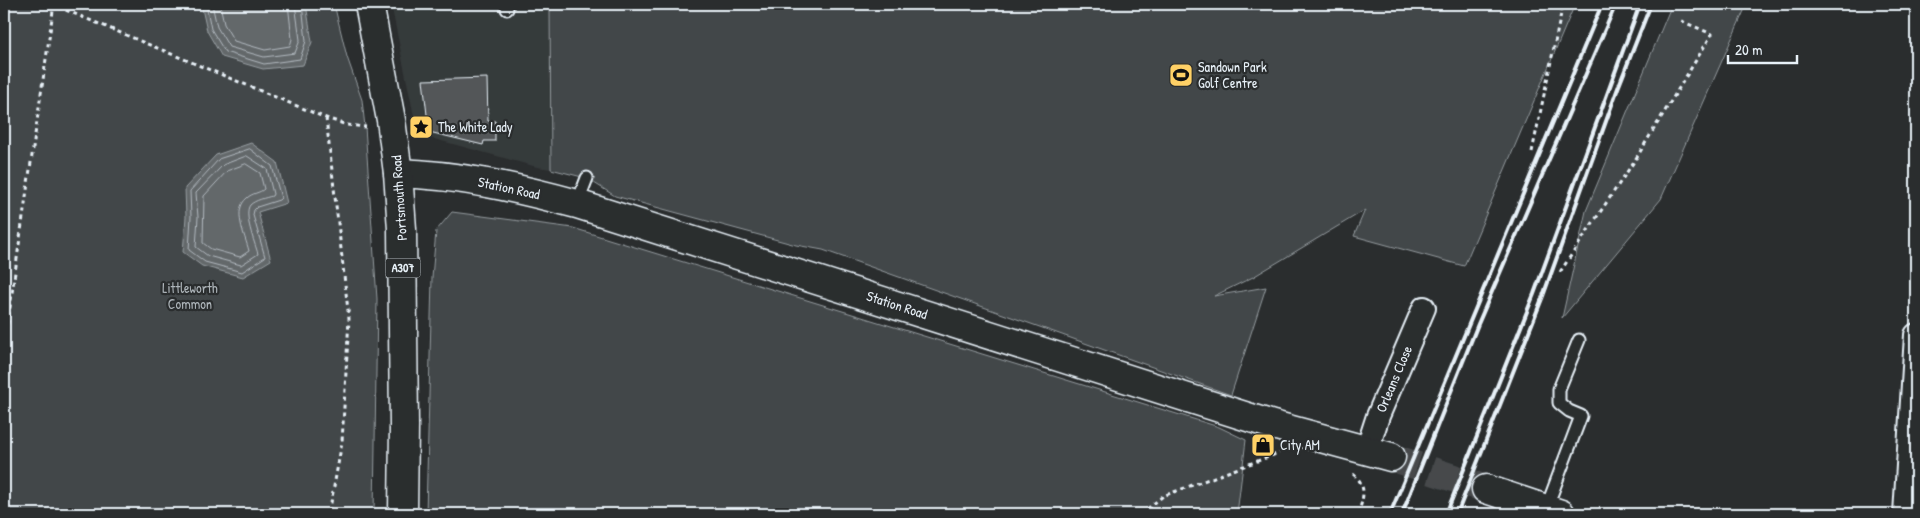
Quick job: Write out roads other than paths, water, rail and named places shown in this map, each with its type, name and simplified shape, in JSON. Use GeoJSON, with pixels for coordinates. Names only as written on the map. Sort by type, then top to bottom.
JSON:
{"type":"FeatureCollection","features":[{"type":"Feature","properties":{"kind":"main road","name":"Portsmouth Road"},"geometry":{"type":"LineString","coordinates":[[369,4],[388,104],[398,173],[402,229],[404,426],[402,514]]}},
{"type":"Feature","properties":{"kind":"main road","name":"Station Road"},"geometry":{"type":"LineString","coordinates":[[398,173],[455,177],[520,189],[577,204],[1274,425],[1379,454]]}},
{"type":"Feature","properties":{"kind":"main road"},"geometry":{"type":"LineString","coordinates":[[1486,488],[1553,512]]}},
{"type":"Feature","properties":{"kind":"street","name":"Orleans Close"},"geometry":{"type":"LineString","coordinates":[[1379,454],[1378,416],[1424,308]]}},
{"type":"Feature","properties":{"kind":"street"},"geometry":{"type":"LineString","coordinates":[[1905,514],[1916,335]]}},
{"type":"Feature","properties":{"kind":"lane"},"geometry":{"type":"LineString","coordinates":[[577,204],[586,178]]}},
{"type":"Feature","properties":{"kind":"lane"},"geometry":{"type":"LineString","coordinates":[[1553,512],[1580,416],[1569,412],[1559,403],[1559,389],[1579,340]]}},
{"type":"Feature","properties":{"kind":"water"},"geometry":{"type":"Polygon","coordinates":[[[201,4],[306,4],[312,42],[303,65],[263,69],[222,57],[207,31],[201,4]]]}},
{"type":"Feature","properties":{"kind":"water"},"geometry":{"type":"Polygon","coordinates":[[[251,143],[277,162],[287,203],[258,212],[271,260],[243,277],[202,266],[183,252],[186,217],[185,188],[216,155],[251,143]]]}},
{"type":"Feature","properties":{"kind":"tunnel"},"geometry":{"type":"LineString","coordinates":[[1391,457],[1486,489]]}},
{"type":"Feature","properties":{"kind":"railway"},"geometry":{"type":"LineString","coordinates":[[1390,514],[1602,4]]}},
{"type":"Feature","properties":{"kind":"railway"},"geometry":{"type":"LineString","coordinates":[[1402,514],[1478,324],[1616,4]]}},
{"type":"Feature","properties":{"kind":"railway"},"geometry":{"type":"LineString","coordinates":[[1446,514],[1534,294],[1640,4]]}},
{"type":"Feature","properties":{"kind":"railway"},"geometry":{"type":"LineString","coordinates":[[1457,514],[1543,296],[1618,88],[1651,4]]}},
{"type":"Feature","properties":{"kind":"place","name":"Sandown Park Golf Centre"},"geometry":{"type":"Point","coordinates":[1181,75]}},
{"type":"Feature","properties":{"kind":"place","name":"The White Lady"},"geometry":{"type":"Point","coordinates":[421,127]}},
{"type":"Feature","properties":{"kind":"place","name":"City AM"},"geometry":{"type":"Point","coordinates":[1263,445]}},
{"type":"Feature","properties":{"kind":"park label","name":"Littleworth Common"},"geometry":{"type":"Point","coordinates":[190,296]}}]}
